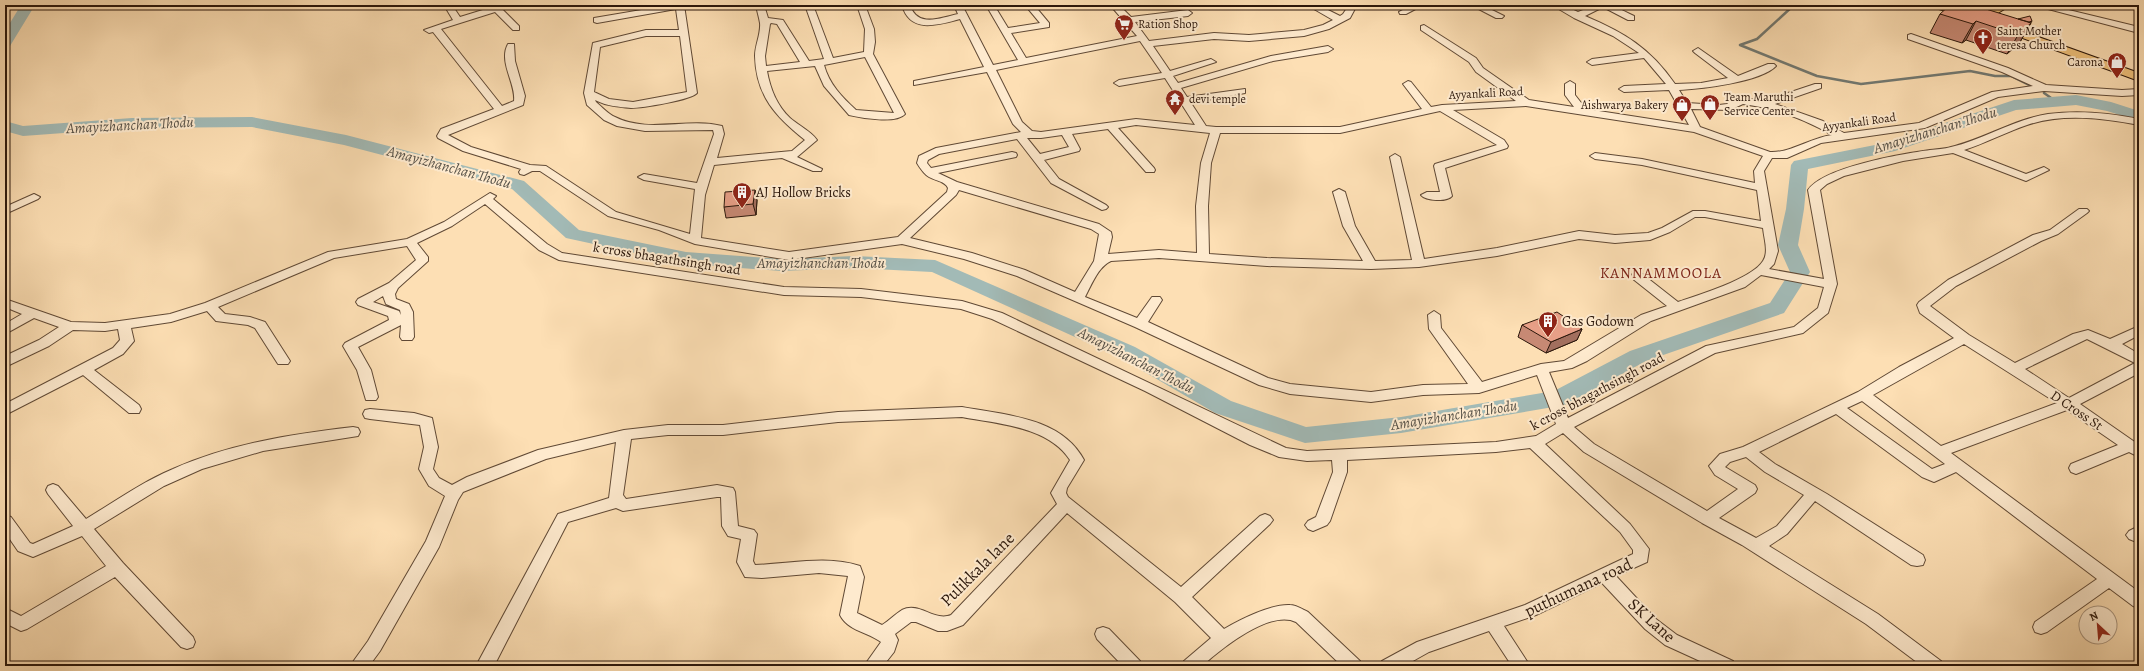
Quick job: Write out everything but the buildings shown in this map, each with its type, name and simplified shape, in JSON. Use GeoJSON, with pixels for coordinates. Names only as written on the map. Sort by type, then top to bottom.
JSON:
{"type":"FeatureCollection","features":[{"type":"Feature","properties":{"kind":"main road"},"geometry":{"type":"LineString","coordinates":[[1937,5],[2008,29],[2139,77]]}},
{"type":"Feature","properties":{"kind":"main road"},"geometry":{"type":"LineString","coordinates":[[1970,16],[1978,17],[1991,13],[2006,5]]}},
{"type":"Feature","properties":{"kind":"main road"},"geometry":{"type":"LineString","coordinates":[[1991,13],[1996,22],[2008,29]]}},
{"type":"Feature","properties":{"kind":"street"},"geometry":{"type":"LineString","coordinates":[[448,5],[458,22]]}},
{"type":"Feature","properties":{"kind":"street"},"geometry":{"type":"LineString","coordinates":[[500,110],[435,28],[429,30],[458,22],[508,5]]}},
{"type":"Feature","properties":{"kind":"street"},"geometry":{"type":"LineString","coordinates":[[589,93],[607,102],[633,105],[685,96],[692,93],[680,5],[623,17],[597,20]]}},
{"type":"Feature","properties":{"kind":"street"},"geometry":{"type":"LineString","coordinates":[[710,162],[786,156],[795,154],[802,150],[812,140],[786,120],[774,104],[765,86],[760,56],[765,23],[760,5]]}},
{"type":"Feature","properties":{"kind":"street"},"geometry":{"type":"LineString","coordinates":[[809,5],[824,44],[824,62],[820,72],[826,83],[853,114],[890,117],[900,114],[868,54],[871,42],[867,19],[861,5]]}},
{"type":"Feature","properties":{"kind":"street"},"geometry":{"type":"LineString","coordinates":[[906,5],[910,16],[916,21],[924,23],[964,15]]}},
{"type":"Feature","properties":{"kind":"street"},"geometry":{"type":"LineString","coordinates":[[958,5],[1018,124],[1037,158],[1055,181],[1102,207]]}},
{"type":"Feature","properties":{"kind":"street"},"geometry":{"type":"LineString","coordinates":[[990,5],[1023,61]]}},
{"type":"Feature","properties":{"kind":"street"},"geometry":{"type":"LineString","coordinates":[[1006,31],[1046,25],[1029,5]]}},
{"type":"Feature","properties":{"kind":"street"},"geometry":{"type":"LineString","coordinates":[[1114,5],[1126,17],[1145,41],[1203,129]]}},
{"type":"Feature","properties":{"kind":"street"},"geometry":{"type":"LineString","coordinates":[[1311,5],[1340,20]]}},
{"type":"Feature","properties":{"kind":"street"},"geometry":{"type":"LineString","coordinates":[[917,83],[1023,61],[1145,41],[1214,36],[1249,38],[1304,33],[1326,28],[1347,16],[1353,5]]}},
{"type":"Feature","properties":{"kind":"street"},"geometry":{"type":"LineString","coordinates":[[1403,12],[1419,5]]}},
{"type":"Feature","properties":{"kind":"street"},"geometry":{"type":"LineString","coordinates":[[1475,5],[1499,16]]}},
{"type":"Feature","properties":{"kind":"street"},"geometry":{"type":"LineString","coordinates":[[1556,5],[1628,40],[1646,55],[1686,106],[1696,129]]}},
{"type":"Feature","properties":{"kind":"street"},"geometry":{"type":"LineString","coordinates":[[1577,16],[1601,5]]}},
{"type":"Feature","properties":{"kind":"street"},"geometry":{"type":"LineString","coordinates":[[1605,5],[1632,18]]}},
{"type":"Feature","properties":{"kind":"street"},"geometry":{"type":"LineString","coordinates":[[2037,5],[2139,30]]}},
{"type":"Feature","properties":{"kind":"street"},"geometry":{"type":"LineString","coordinates":[[1126,17],[1163,7]]}},
{"type":"Feature","properties":{"kind":"street"},"geometry":{"type":"LineString","coordinates":[[497,9],[516,28]]}},
{"type":"Feature","properties":{"kind":"street"},"geometry":{"type":"LineString","coordinates":[[1126,17],[1188,13]]}},
{"type":"Feature","properties":{"kind":"street"},"geometry":{"type":"LineString","coordinates":[[2094,20],[2106,13]]}},
{"type":"Feature","properties":{"kind":"street"},"geometry":{"type":"LineString","coordinates":[[765,23],[770,20],[780,22],[806,64]]}},
{"type":"Feature","properties":{"kind":"street"},"geometry":{"type":"LineString","coordinates":[[1424,28],[1473,60],[1479,70],[1526,103]]}},
{"type":"Feature","properties":{"kind":"street"},"geometry":{"type":"LineString","coordinates":[[685,33],[646,33],[596,45],[589,93],[591,103],[610,119],[626,125],[647,127],[710,126],[718,128],[719,134],[702,188],[696,213],[695,240]]}},
{"type":"Feature","properties":{"kind":"street"},"geometry":{"type":"LineString","coordinates":[[1911,37],[2005,70],[2044,88]]}},
{"type":"Feature","properties":{"kind":"street"},"geometry":{"type":"LineString","coordinates":[[511,46],[508,57],[520,103],[516,106],[500,110],[445,131],[442,136],[467,149],[526,170],[542,168],[612,214],[663,228],[695,240],[789,256],[902,240],[968,256],[1021,273],[1140,324],[1264,382],[1290,389],[1371,397],[1423,390],[1479,388],[1541,369],[1567,365],[1582,358],[1608,340],[1646,318],[1741,284],[1768,264],[1772,251],[1759,171],[1769,155]]}},
{"type":"Feature","properties":{"kind":"street"},"geometry":{"type":"LineString","coordinates":[[1175,87],[1311,50],[1328,49]]}},
{"type":"Feature","properties":{"kind":"street"},"geometry":{"type":"LineString","coordinates":[[1698,51],[1736,80]]}},
{"type":"Feature","properties":{"kind":"street"},"geometry":{"type":"LineString","coordinates":[[763,69],[824,62],[868,54]]}},
{"type":"Feature","properties":{"kind":"street"},"geometry":{"type":"LineString","coordinates":[[1592,62],[1646,55]]}},
{"type":"Feature","properties":{"kind":"street"},"geometry":{"type":"LineString","coordinates":[[1119,83],[1152,79],[1211,62]]}},
{"type":"Feature","properties":{"kind":"street"},"geometry":{"type":"LineString","coordinates":[[1624,89],[1701,86],[1736,80],[1771,66]]}},
{"type":"Feature","properties":{"kind":"street"},"geometry":{"type":"LineString","coordinates":[[1408,84],[1428,111]]}},
{"type":"Feature","properties":{"kind":"street"},"geometry":{"type":"LineString","coordinates":[[1570,84],[1570,95],[1584,113]]}},
{"type":"Feature","properties":{"kind":"street"},"geometry":{"type":"LineString","coordinates":[[1765,104],[1818,86]]}},
{"type":"Feature","properties":{"kind":"street","name":"Ayyankali Road"},"geometry":{"type":"LineString","coordinates":[[929,172],[922,163],[923,158],[936,151],[1025,135],[1066,132],[1110,125],[1136,122],[1216,130],[1340,130],[1442,108],[1526,103],[1696,129],[1769,155],[1783,156],[1819,140],[1921,126],[1996,94],[2044,88],[2122,93],[2139,92]]}},
{"type":"Feature","properties":{"kind":"street"},"geometry":{"type":"LineString","coordinates":[[1184,101],[1241,90]]}},
{"type":"Feature","properties":{"kind":"street"},"geometry":{"type":"LineString","coordinates":[[1686,106],[1719,108],[1730,107],[1736,102],[1743,101],[1765,104],[1819,124],[1842,137]]}},
{"type":"Feature","properties":{"kind":"street"},"geometry":{"type":"LineString","coordinates":[[1427,195],[1446,196],[1439,166],[1503,146],[1500,142],[1442,108]]}},
{"type":"Feature","properties":{"kind":"street","name":"k cross bhagathsingh road"},"geometry":{"type":"LineString","coordinates":[[410,242],[448,224],[487,198],[514,220],[543,247],[559,256],[646,272],[784,291],[861,293],[962,305],[998,316],[1150,388],[1255,441],[1284,452],[1307,456],[1496,447],[1539,441],[1564,426],[1711,349],[1798,330],[1824,310],[1830,284],[1814,190],[1818,183],[1831,177],[1865,167],[1931,153],[1954,150],[2017,124],[2048,118],[2092,115],[2119,117],[2139,122]]}},
{"type":"Feature","properties":{"kind":"street"},"geometry":{"type":"LineString","coordinates":[[1110,125],[1150,170]]}},
{"type":"Feature","properties":{"kind":"street"},"geometry":{"type":"LineString","coordinates":[[1203,256],[1202,206],[1206,163],[1216,130]]}},
{"type":"Feature","properties":{"kind":"street"},"geometry":{"type":"LineString","coordinates":[[1037,158],[1075,149],[1066,132]]}},
{"type":"Feature","properties":{"kind":"street"},"geometry":{"type":"LineString","coordinates":[[1954,150],[2026,178],[2044,170]]}},
{"type":"Feature","properties":{"kind":"street"},"geometry":{"type":"LineString","coordinates":[[929,172],[1012,155]]}},
{"type":"Feature","properties":{"kind":"street"},"geometry":{"type":"LineString","coordinates":[[786,156],[817,169]]}},
{"type":"Feature","properties":{"kind":"street"},"geometry":{"type":"LineString","coordinates":[[1595,156],[1642,162],[1762,188]]}},
{"type":"Feature","properties":{"kind":"street"},"geometry":{"type":"LineString","coordinates":[[1395,157],[1419,263]]}},
{"type":"Feature","properties":{"kind":"street"},"geometry":{"type":"LineString","coordinates":[[929,172],[953,185],[985,191],[1029,208],[1095,226],[1105,232],[1106,237],[1100,261],[1078,298]]}},
{"type":"Feature","properties":{"kind":"street"},"geometry":{"type":"LineString","coordinates":[[644,177],[702,188]]}},
{"type":"Feature","properties":{"kind":"street"},"geometry":{"type":"LineString","coordinates":[[902,240],[952,193],[953,185]]}},
{"type":"Feature","properties":{"kind":"street"},"geometry":{"type":"LineString","coordinates":[[1339,192],[1349,226],[1371,265]]}},
{"type":"Feature","properties":{"kind":"street"},"geometry":{"type":"LineString","coordinates":[[5,211],[34,197]]}},
{"type":"Feature","properties":{"kind":"street","name":"D Cross St"},"geometry":{"type":"LineString","coordinates":[[2083,211],[2054,232],[2037,238],[1952,283],[1923,305],[1924,310],[1964,338],[2069,404],[2134,449]]}},
{"type":"Feature","properties":{"kind":"street"},"geometry":{"type":"LineString","coordinates":[[1100,261],[1109,257],[1159,254],[1203,256],[1267,262],[1371,265],[1419,263],[1497,252],[1579,235],[1615,239],[1630,239],[1650,236],[1666,230],[1693,214],[1705,214],[1768,226]]}},
{"type":"Feature","properties":{"kind":"street"},"geometry":{"type":"LineString","coordinates":[[5,303],[70,326],[124,325],[171,318],[209,306],[281,274],[332,255],[410,242],[422,257],[422,261],[393,286],[362,302],[394,314],[396,322],[350,346],[361,361],[371,397]]}},
{"type":"Feature","properties":{"kind":"street"},"geometry":{"type":"LineString","coordinates":[[1760,271],[1830,284]]}},
{"type":"Feature","properties":{"kind":"street"},"geometry":{"type":"LineString","coordinates":[[1637,276],[1677,308]]}},
{"type":"Feature","properties":{"kind":"street"},"geometry":{"type":"LineString","coordinates":[[393,286],[388,294],[389,299],[405,307],[407,312],[407,337]]}},
{"type":"Feature","properties":{"kind":"street"},"geometry":{"type":"LineString","coordinates":[[1140,324],[1156,300]]}},
{"type":"Feature","properties":{"kind":"street"},"geometry":{"type":"LineString","coordinates":[[209,306],[221,318],[250,321],[260,325],[270,343],[283,361]]}},
{"type":"Feature","properties":{"kind":"street"},"geometry":{"type":"LineString","coordinates":[[5,330],[34,312]]}},
{"type":"Feature","properties":{"kind":"street"},"geometry":{"type":"LineString","coordinates":[[1434,315],[1435,328],[1479,388]]}},
{"type":"Feature","properties":{"kind":"street"},"geometry":{"type":"LineString","coordinates":[[5,410],[84,369],[124,346],[127,341],[124,325]]}},
{"type":"Feature","properties":{"kind":"street"},"geometry":{"type":"LineString","coordinates":[[5,362],[44,343],[70,326]]}},
{"type":"Feature","properties":{"kind":"street"},"geometry":{"type":"LineString","coordinates":[[2115,346],[2114,342],[2139,330]]}},
{"type":"Feature","properties":{"kind":"street"},"geometry":{"type":"LineString","coordinates":[[2015,369],[2078,337],[2088,334],[2115,346],[2139,360]]}},
{"type":"Feature","properties":{"kind":"street"},"geometry":{"type":"LineString","coordinates":[[1707,519],[1750,489],[1720,471],[1716,466],[1726,458],[1748,451],[1838,408],[1964,338]]}},
{"type":"Feature","properties":{"kind":"street"},"geometry":{"type":"LineString","coordinates":[[1940,452],[1965,441],[2069,404],[2139,367]]}},
{"type":"Feature","properties":{"kind":"street"},"geometry":{"type":"LineString","coordinates":[[84,369],[134,409]]}},
{"type":"Feature","properties":{"kind":"street"},"geometry":{"type":"LineString","coordinates":[[1541,369],[1564,426],[1589,448],[1707,519],[1756,546],[1872,619],[1935,666]]}},
{"type":"Feature","properties":{"kind":"street"},"geometry":{"type":"LineString","coordinates":[[1863,395],[2139,601]]}},
{"type":"Feature","properties":{"kind":"street"},"geometry":{"type":"LineString","coordinates":[[1838,408],[1927,473],[1934,476],[1957,465]]}},
{"type":"Feature","properties":{"kind":"street"},"geometry":{"type":"LineString","coordinates":[[359,666],[374,646],[433,543],[454,494],[458,488],[472,481],[543,454],[624,435],[668,430],[723,430],[838,417],[962,412],[1034,426],[1059,440],[1072,452],[1077,460],[1074,469],[1059,486],[1058,493],[1066,504],[1181,597],[1223,638]]}},
{"type":"Feature","properties":{"kind":"street"},"geometry":{"type":"LineString","coordinates":[[370,414],[382,416],[417,417],[427,422],[431,447],[426,469],[434,482],[454,494]]}},
{"type":"Feature","properties":{"kind":"street"},"geometry":{"type":"LineString","coordinates":[[6,521],[24,547],[33,551],[57,543],[85,528],[177,473],[206,463],[278,443],[353,432]]}},
{"type":"Feature","properties":{"kind":"street"},"geometry":{"type":"LineString","coordinates":[[624,435],[616,487],[618,501],[623,505],[628,506],[717,492],[728,492],[730,526],[733,532],[748,534],[745,562],[751,572],[848,568],[854,571],[856,577],[848,615],[852,620],[885,633],[890,640],[888,647],[873,666]]}},
{"type":"Feature","properties":{"kind":"street","name":"puthumana road"},"geometry":{"type":"LineString","coordinates":[[1388,666],[1423,647],[1494,624],[1530,610],[1641,558],[1641,549],[1625,528],[1533,442]]}},
{"type":"Feature","properties":{"kind":"street"},"geometry":{"type":"LineString","coordinates":[[2076,468],[2134,449]]}},
{"type":"Feature","properties":{"kind":"street"},"geometry":{"type":"LineString","coordinates":[[1748,451],[1770,468],[1917,560]]}},
{"type":"Feature","properties":{"kind":"street"},"geometry":{"type":"LineString","coordinates":[[1313,525],[1322,521],[1340,472],[1339,455]]}},
{"type":"Feature","properties":{"kind":"street"},"geometry":{"type":"LineString","coordinates":[[53,490],[117,568],[187,642]]}},
{"type":"Feature","properties":{"kind":"street"},"geometry":{"type":"LineString","coordinates":[[1756,546],[1782,530],[1813,494]]}},
{"type":"Feature","properties":{"kind":"street"},"geometry":{"type":"LineString","coordinates":[[485,666],[563,518],[618,501]]}},
{"type":"Feature","properties":{"kind":"street","name":"Pulikkala lane"},"geometry":{"type":"LineString","coordinates":[[885,633],[908,615],[917,615],[938,624],[947,624],[957,620],[1066,504]]}},
{"type":"Feature","properties":{"kind":"street"},"geometry":{"type":"LineString","coordinates":[[1181,597],[1265,520]]}},
{"type":"Feature","properties":{"kind":"street"},"geometry":{"type":"LineString","coordinates":[[5,615],[21,624],[117,568]]}},
{"type":"Feature","properties":{"kind":"street","name":"SK Lane"},"geometry":{"type":"LineString","coordinates":[[1605,575],[1659,631],[1681,646],[1715,659],[1727,666]]}},
{"type":"Feature","properties":{"kind":"street"},"geometry":{"type":"LineString","coordinates":[[2041,627],[2109,579]]}},
{"type":"Feature","properties":{"kind":"street"},"geometry":{"type":"LineString","coordinates":[[1190,666],[1223,638],[1247,624],[1281,612],[1292,612],[1302,617],[1351,665]]}},
{"type":"Feature","properties":{"kind":"street"},"geometry":{"type":"LineString","coordinates":[[1494,624],[1521,666]]}},
{"type":"Feature","properties":{"kind":"street"},"geometry":{"type":"LineString","coordinates":[[1103,634],[1134,666]]}},
{"type":"Feature","properties":{"kind":"waterway","name":"Amayizhanchan Thodu"},"geometry":{"type":"LineString","coordinates":[[5,43],[28,5]]}},
{"type":"Feature","properties":{"kind":"waterway"},"geometry":{"type":"LineString","coordinates":[[1794,5],[1757,39],[1740,45],[1817,76],[1861,84],[1970,71],[1995,76],[2011,76],[2029,85]]}},
{"type":"Feature","properties":{"kind":"waterway"},"geometry":{"type":"LineString","coordinates":[[2044,93],[2054,100]]}},
{"type":"Feature","properties":{"kind":"waterway","name":"Amayizhanchan Thodu"},"geometry":{"type":"LineString","coordinates":[[5,126],[23,131],[132,123],[252,122],[346,140],[429,163],[518,185],[573,234],[686,258],[781,265],[855,262],[935,266],[1127,352],[1223,407],[1305,435],[1401,425],[1559,398],[1638,356],[1777,308],[1800,272],[1788,245],[1795,209],[1800,165],[1889,147],[2014,105],[2076,100],[2111,107],[2139,116]]}},
{"type":"Feature","properties":{"kind":"place","name":"Ration Shop"},"geometry":{"type":"Point","coordinates":[1124,41]}},
{"type":"Feature","properties":{"kind":"place","name":"Saint Mother teresa Church"},"geometry":{"type":"Point","coordinates":[1983,55]}},
{"type":"Feature","properties":{"kind":"place","name":"Carona"},"geometry":{"type":"Point","coordinates":[2117,79]}},
{"type":"Feature","properties":{"kind":"place","name":"devi temple"},"geometry":{"type":"Point","coordinates":[1175,116]}},
{"type":"Feature","properties":{"kind":"place","name":"Team Maruthi Service Center"},"geometry":{"type":"Point","coordinates":[1710,121]}},
{"type":"Feature","properties":{"kind":"place","name":"Aishwarya Bakery"},"geometry":{"type":"Point","coordinates":[1682,122]}},
{"type":"Feature","properties":{"kind":"place","name":"AJ Hollow Bricks"},"geometry":{"type":"Point","coordinates":[742,209]}},
{"type":"Feature","properties":{"kind":"place","name":"Gas Godown"},"geometry":{"type":"Point","coordinates":[1548,338]}},
{"type":"Feature","properties":{"kind":"district","name":"KANNAMMOOLA"},"geometry":{"type":"Point","coordinates":[1661,273]}}]}
